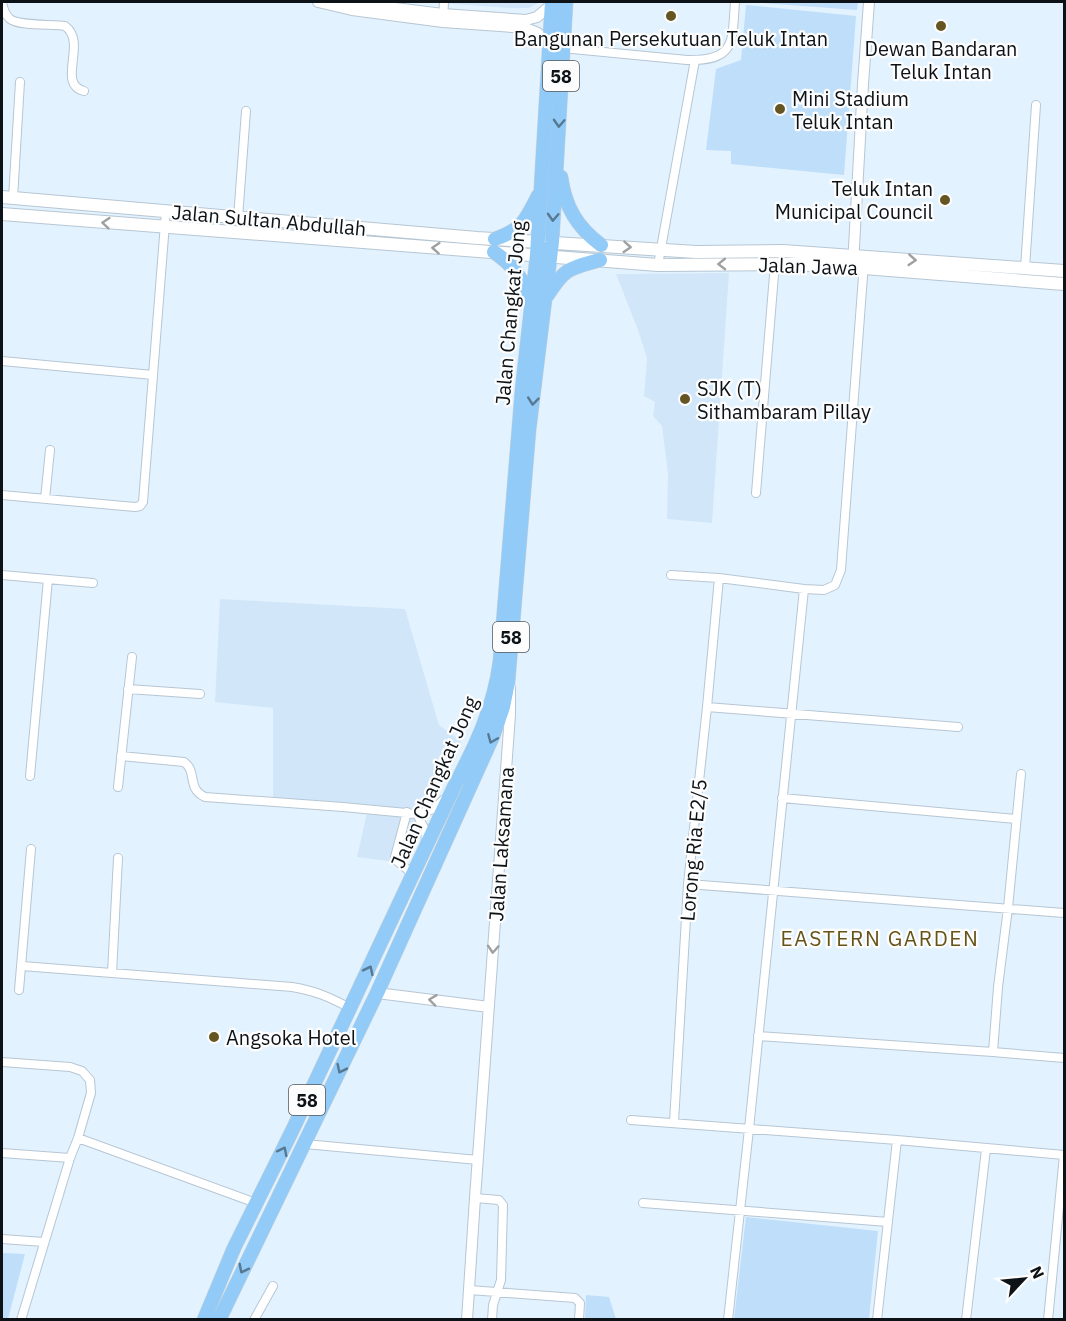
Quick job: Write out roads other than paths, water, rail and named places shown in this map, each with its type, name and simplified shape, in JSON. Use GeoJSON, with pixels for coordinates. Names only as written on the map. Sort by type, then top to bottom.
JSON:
{"type":"FeatureCollection","features":[{"type":"Feature","properties":{"kind":"highway","name":"Jalan Changkat Jong"},"geometry":{"type":"LineString","coordinates":[[204,1320],[234,1248],[297,1122],[478,740],[498,678],[531,306],[544,248],[557,151],[557,2]]}},
{"type":"Feature","properties":{"kind":"highway","name":"Jalan Changkat Jong"},"geometry":{"type":"LineString","coordinates":[[219,1320],[378,993],[504,707],[524,483],[544,301],[544,248],[540,190],[556,47]]}},
{"type":"Feature","properties":{"kind":"highway"},"geometry":{"type":"LineString","coordinates":[[557,151],[562,187],[567,203],[582,229],[601,245]]}},
{"type":"Feature","properties":{"kind":"highway"},"geometry":{"type":"LineString","coordinates":[[531,306],[526,289],[495,245],[524,223],[540,190]]}},
{"type":"Feature","properties":{"kind":"highway"},"geometry":{"type":"LineString","coordinates":[[544,301],[564,273],[578,266],[600,261]]}},
{"type":"Feature","properties":{"kind":"highway"},"geometry":{"type":"LineString","coordinates":[[381,944],[401,917],[409,913],[414,914]]}},
{"type":"Feature","properties":{"kind":"highway"},"geometry":{"type":"LineString","coordinates":[[234,1248],[245,1247],[269,1218]]}},
{"type":"Feature","properties":{"kind":"main road","name":"Jalan Sultan Abdullah"},"geometry":{"type":"LineString","coordinates":[[7,197],[495,245]]}},
{"type":"Feature","properties":{"kind":"main road","name":"Jalan Sultan Abdullah"},"geometry":{"type":"LineString","coordinates":[[2,214],[165,227],[544,248]]}},
{"type":"Feature","properties":{"kind":"main road","name":"Jalan Jawa"},"geometry":{"type":"LineString","coordinates":[[544,248],[601,245],[769,259]]}},
{"type":"Feature","properties":{"kind":"main road","name":"Jalan Jawa"},"geometry":{"type":"LineString","coordinates":[[544,248],[600,261],[658,265],[769,259],[783,251],[859,262],[1002,273],[1065,284]]}},
{"type":"Feature","properties":{"kind":"main road","name":"Jalan Jawa"},"geometry":{"type":"LineString","coordinates":[[1002,273],[1025,268],[1065,271]]}},
{"type":"Feature","properties":{"kind":"street"},"geometry":{"type":"LineString","coordinates":[[2,2],[10,20],[19,23],[57,24],[70,30],[74,50],[72,84],[84,91]]}},
{"type":"Feature","properties":{"kind":"street"},"geometry":{"type":"LineString","coordinates":[[318,2],[351,4],[526,28],[538,33],[556,47],[695,60],[713,58],[728,48],[732,40],[735,2]]}},
{"type":"Feature","properties":{"kind":"street"},"geometry":{"type":"LineString","coordinates":[[443,18],[444,2]]}},
{"type":"Feature","properties":{"kind":"street"},"geometry":{"type":"LineString","coordinates":[[443,18],[526,20],[537,17],[557,2]]}},
{"type":"Feature","properties":{"kind":"street"},"geometry":{"type":"LineString","coordinates":[[671,575],[824,590],[835,585],[838,580],[841,570],[859,262],[863,84],[869,2]]}},
{"type":"Feature","properties":{"kind":"street"},"geometry":{"type":"LineString","coordinates":[[658,265],[695,60]]}},
{"type":"Feature","properties":{"kind":"street"},"geometry":{"type":"LineString","coordinates":[[7,197],[20,82]]}},
{"type":"Feature","properties":{"kind":"street"},"geometry":{"type":"LineString","coordinates":[[1025,268],[1036,105]]}},
{"type":"Feature","properties":{"kind":"street"},"geometry":{"type":"LineString","coordinates":[[238,218],[246,111]]}},
{"type":"Feature","properties":{"kind":"street"},"geometry":{"type":"LineString","coordinates":[[2,495],[135,507],[140,506],[143,502],[166,211]]}},
{"type":"Feature","properties":{"kind":"street"},"geometry":{"type":"LineString","coordinates":[[756,493],[769,259]]}},
{"type":"Feature","properties":{"kind":"street"},"geometry":{"type":"LineString","coordinates":[[2,361],[153,375]]}},
{"type":"Feature","properties":{"kind":"street"},"geometry":{"type":"LineString","coordinates":[[45,499],[50,450]]}},
{"type":"Feature","properties":{"kind":"street"},"geometry":{"type":"LineString","coordinates":[[2,574],[93,583]]}},
{"type":"Feature","properties":{"kind":"street","name":"Lorong Ria E2/5"},"geometry":{"type":"LineString","coordinates":[[674,1122],[688,884],[719,578]]}},
{"type":"Feature","properties":{"kind":"street"},"geometry":{"type":"LineString","coordinates":[[30,776],[48,579]]}},
{"type":"Feature","properties":{"kind":"street"},"geometry":{"type":"LineString","coordinates":[[728,1320],[804,589]]}},
{"type":"Feature","properties":{"kind":"street"},"geometry":{"type":"LineString","coordinates":[[118,787],[132,657]]}},
{"type":"Feature","properties":{"kind":"street","name":"Jalan Laksamana"},"geometry":{"type":"LineString","coordinates":[[467,1320],[510,715],[511,699],[508,682]]}},
{"type":"Feature","properties":{"kind":"street"},"geometry":{"type":"LineString","coordinates":[[128,689],[200,694]]}},
{"type":"Feature","properties":{"kind":"street"},"geometry":{"type":"LineString","coordinates":[[707,707],[958,728]]}},
{"type":"Feature","properties":{"kind":"street"},"geometry":{"type":"LineString","coordinates":[[121,756],[184,762],[190,768],[198,794],[206,797],[417,814],[434,809],[454,787]]}},
{"type":"Feature","properties":{"kind":"street"},"geometry":{"type":"LineString","coordinates":[[993,1052],[1021,774]]}},
{"type":"Feature","properties":{"kind":"street"},"geometry":{"type":"LineString","coordinates":[[782,798],[1016,819]]}},
{"type":"Feature","properties":{"kind":"street"},"geometry":{"type":"LineString","coordinates":[[407,812],[395,857],[414,875]]}},
{"type":"Feature","properties":{"kind":"street"},"geometry":{"type":"LineString","coordinates":[[417,814],[426,834],[425,850]]}},
{"type":"Feature","properties":{"kind":"street"},"geometry":{"type":"LineString","coordinates":[[19,990],[31,849]]}},
{"type":"Feature","properties":{"kind":"street"},"geometry":{"type":"LineString","coordinates":[[112,973],[118,858]]}},
{"type":"Feature","properties":{"kind":"street"},"geometry":{"type":"LineString","coordinates":[[688,884],[1065,913]]}},
{"type":"Feature","properties":{"kind":"street"},"geometry":{"type":"LineString","coordinates":[[22,966],[299,988],[322,994],[350,1008]]}},
{"type":"Feature","properties":{"kind":"street"},"geometry":{"type":"LineString","coordinates":[[378,993],[489,1007]]}},
{"type":"Feature","properties":{"kind":"street"},"geometry":{"type":"LineString","coordinates":[[758,1035],[1065,1058]]}},
{"type":"Feature","properties":{"kind":"street"},"geometry":{"type":"LineString","coordinates":[[2,1062],[70,1067],[82,1071],[90,1080],[91,1093],[21,1320]]}},
{"type":"Feature","properties":{"kind":"street"},"geometry":{"type":"LineString","coordinates":[[631,1120],[1064,1155],[1048,1320]]}},
{"type":"Feature","properties":{"kind":"street"},"geometry":{"type":"LineString","coordinates":[[78,1138],[256,1203]]}},
{"type":"Feature","properties":{"kind":"street"},"geometry":{"type":"LineString","coordinates":[[877,1320],[897,1140]]}},
{"type":"Feature","properties":{"kind":"street"},"geometry":{"type":"LineString","coordinates":[[305,1144],[478,1160]]}},
{"type":"Feature","properties":{"kind":"street"},"geometry":{"type":"LineString","coordinates":[[966,1320],[986,1149]]}},
{"type":"Feature","properties":{"kind":"street"},"geometry":{"type":"LineString","coordinates":[[2,1153],[70,1158]]}},
{"type":"Feature","properties":{"kind":"street"},"geometry":{"type":"LineString","coordinates":[[475,1198],[499,1200],[503,1205],[501,1280],[493,1305],[492,1320]]}},
{"type":"Feature","properties":{"kind":"street"},"geometry":{"type":"LineString","coordinates":[[643,1203],[888,1222]]}},
{"type":"Feature","properties":{"kind":"street"},"geometry":{"type":"LineString","coordinates":[[2,1239],[44,1242]]}},
{"type":"Feature","properties":{"kind":"street"},"geometry":{"type":"LineString","coordinates":[[254,1320],[273,1286]]}},
{"type":"Feature","properties":{"kind":"street"},"geometry":{"type":"LineString","coordinates":[[469,1290],[575,1298],[580,1303],[579,1320]]}},
{"type":"Feature","properties":{"kind":"place","name":"Bangunan Persekutuan Teluk Intan"},"geometry":{"type":"Point","coordinates":[671,16]}},
{"type":"Feature","properties":{"kind":"place","name":"Dewan Bandaran Teluk Intan"},"geometry":{"type":"Point","coordinates":[941,26]}},
{"type":"Feature","properties":{"kind":"place","name":"Mini Stadium Teluk Intan"},"geometry":{"type":"Point","coordinates":[780,109]}},
{"type":"Feature","properties":{"kind":"place","name":"Teluk Intan Municipal Council"},"geometry":{"type":"Point","coordinates":[945,200]}},
{"type":"Feature","properties":{"kind":"place","name":"SJK (T) Sithambaram Pillay"},"geometry":{"type":"Point","coordinates":[685,399]}},
{"type":"Feature","properties":{"kind":"place","name":"Angsoka Hotel"},"geometry":{"type":"Point","coordinates":[214,1037]}},
{"type":"Feature","properties":{"kind":"district","name":"EASTERN GARDEN"},"geometry":{"type":"Point","coordinates":[880,938]}}]}
